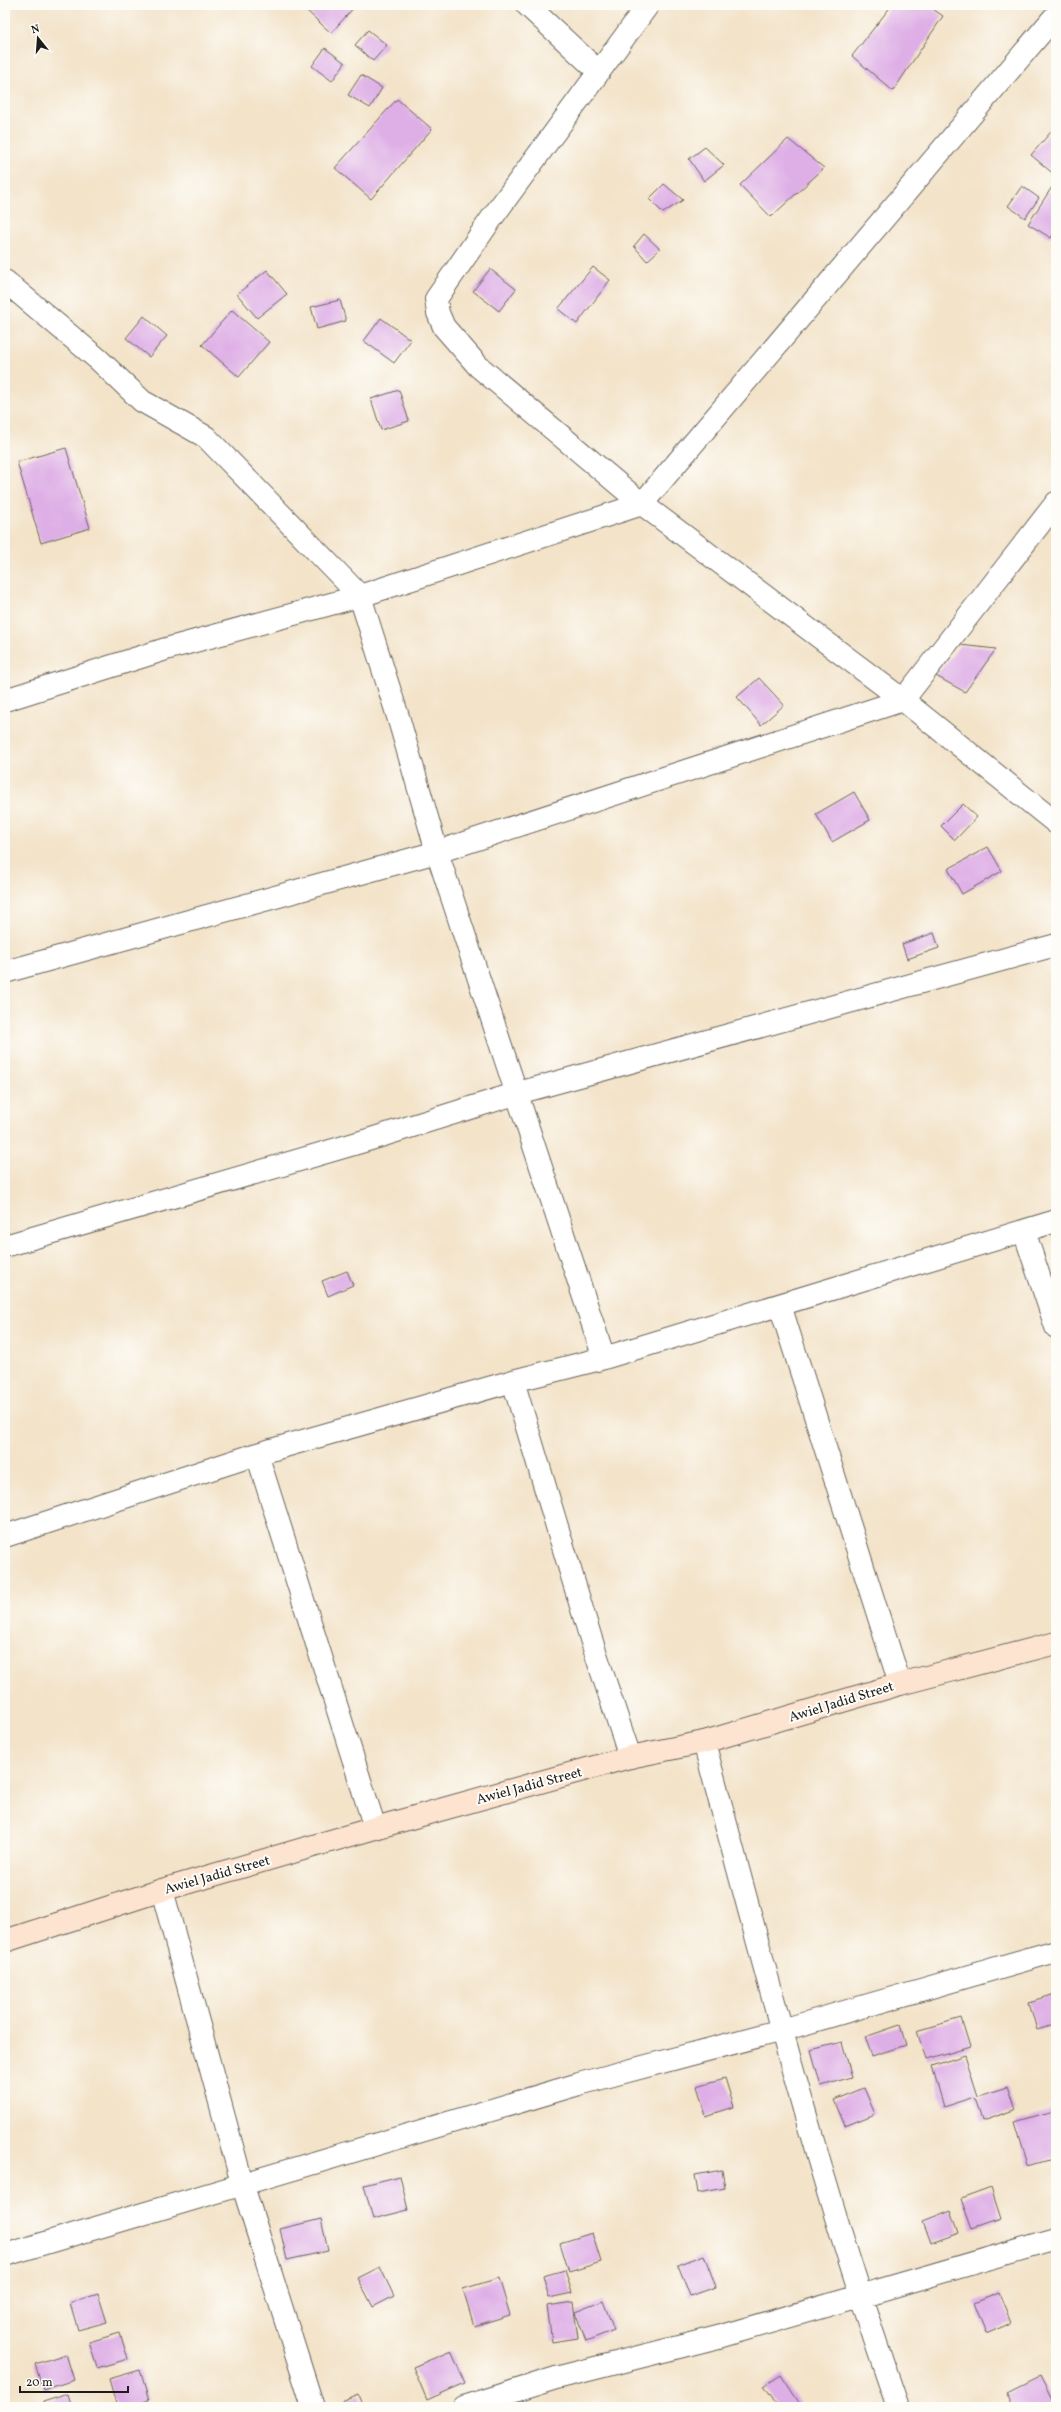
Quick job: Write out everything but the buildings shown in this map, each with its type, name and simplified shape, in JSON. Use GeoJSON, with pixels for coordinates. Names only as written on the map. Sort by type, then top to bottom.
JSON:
{"type":"FeatureCollection","features":[{"type":"Feature","properties":{"kind":"street"},"geometry":{"type":"LineString","coordinates":[[527,5],[599,72]]}},
{"type":"Feature","properties":{"kind":"street"},"geometry":{"type":"LineString","coordinates":[[648,5],[494,214],[436,299],[438,313],[444,327],[478,366],[642,504],[903,700],[1056,822]]}},
{"type":"Feature","properties":{"kind":"street"},"geometry":{"type":"LineString","coordinates":[[5,700],[166,649],[360,596],[642,504],[1056,15]]}},
{"type":"Feature","properties":{"kind":"street"},"geometry":{"type":"LineString","coordinates":[[5,281],[99,360],[142,400],[206,437],[360,596],[400,720],[437,852],[518,1093],[604,1358]]}},
{"type":"Feature","properties":{"kind":"street"},"geometry":{"type":"LineString","coordinates":[[5,972],[437,852],[903,700],[1056,503]]}},
{"type":"Feature","properties":{"kind":"street"},"geometry":{"type":"LineString","coordinates":[[5,1246],[371,1139],[518,1093],[1056,945]]}},
{"type":"Feature","properties":{"kind":"street"},"geometry":{"type":"LineString","coordinates":[[5,1536],[257,1454],[514,1381],[604,1358],[1056,1221]]}},
{"type":"Feature","properties":{"kind":"street"},"geometry":{"type":"LineString","coordinates":[[1024,1231],[1056,1327]]}},
{"type":"Feature","properties":{"kind":"street"},"geometry":{"type":"LineString","coordinates":[[780,1305],[900,1684]]}},
{"type":"Feature","properties":{"kind":"street"},"geometry":{"type":"LineString","coordinates":[[514,1381],[591,1639],[630,1757]]}},
{"type":"Feature","properties":{"kind":"street"},"geometry":{"type":"LineString","coordinates":[[257,1454],[375,1828]]}},
{"type":"Feature","properties":{"kind":"street","name":"Awiel Jadid Street"},"geometry":{"type":"LineString","coordinates":[[5,1941],[162,1890],[375,1828],[630,1757],[704,1742],[900,1684],[1056,1643]]}},
{"type":"Feature","properties":{"kind":"street"},"geometry":{"type":"LineString","coordinates":[[704,1742],[782,2030],[859,2298],[898,2407]]}},
{"type":"Feature","properties":{"kind":"street"},"geometry":{"type":"LineString","coordinates":[[162,1890],[242,2183],[313,2407]]}},
{"type":"Feature","properties":{"kind":"street"},"geometry":{"type":"LineString","coordinates":[[5,2255],[242,2183],[579,2084],[782,2030],[1056,1951]]}},
{"type":"Feature","properties":{"kind":"street"},"geometry":{"type":"LineString","coordinates":[[464,2407],[556,2378],[722,2336],[859,2298],[1056,2239]]}}]}
